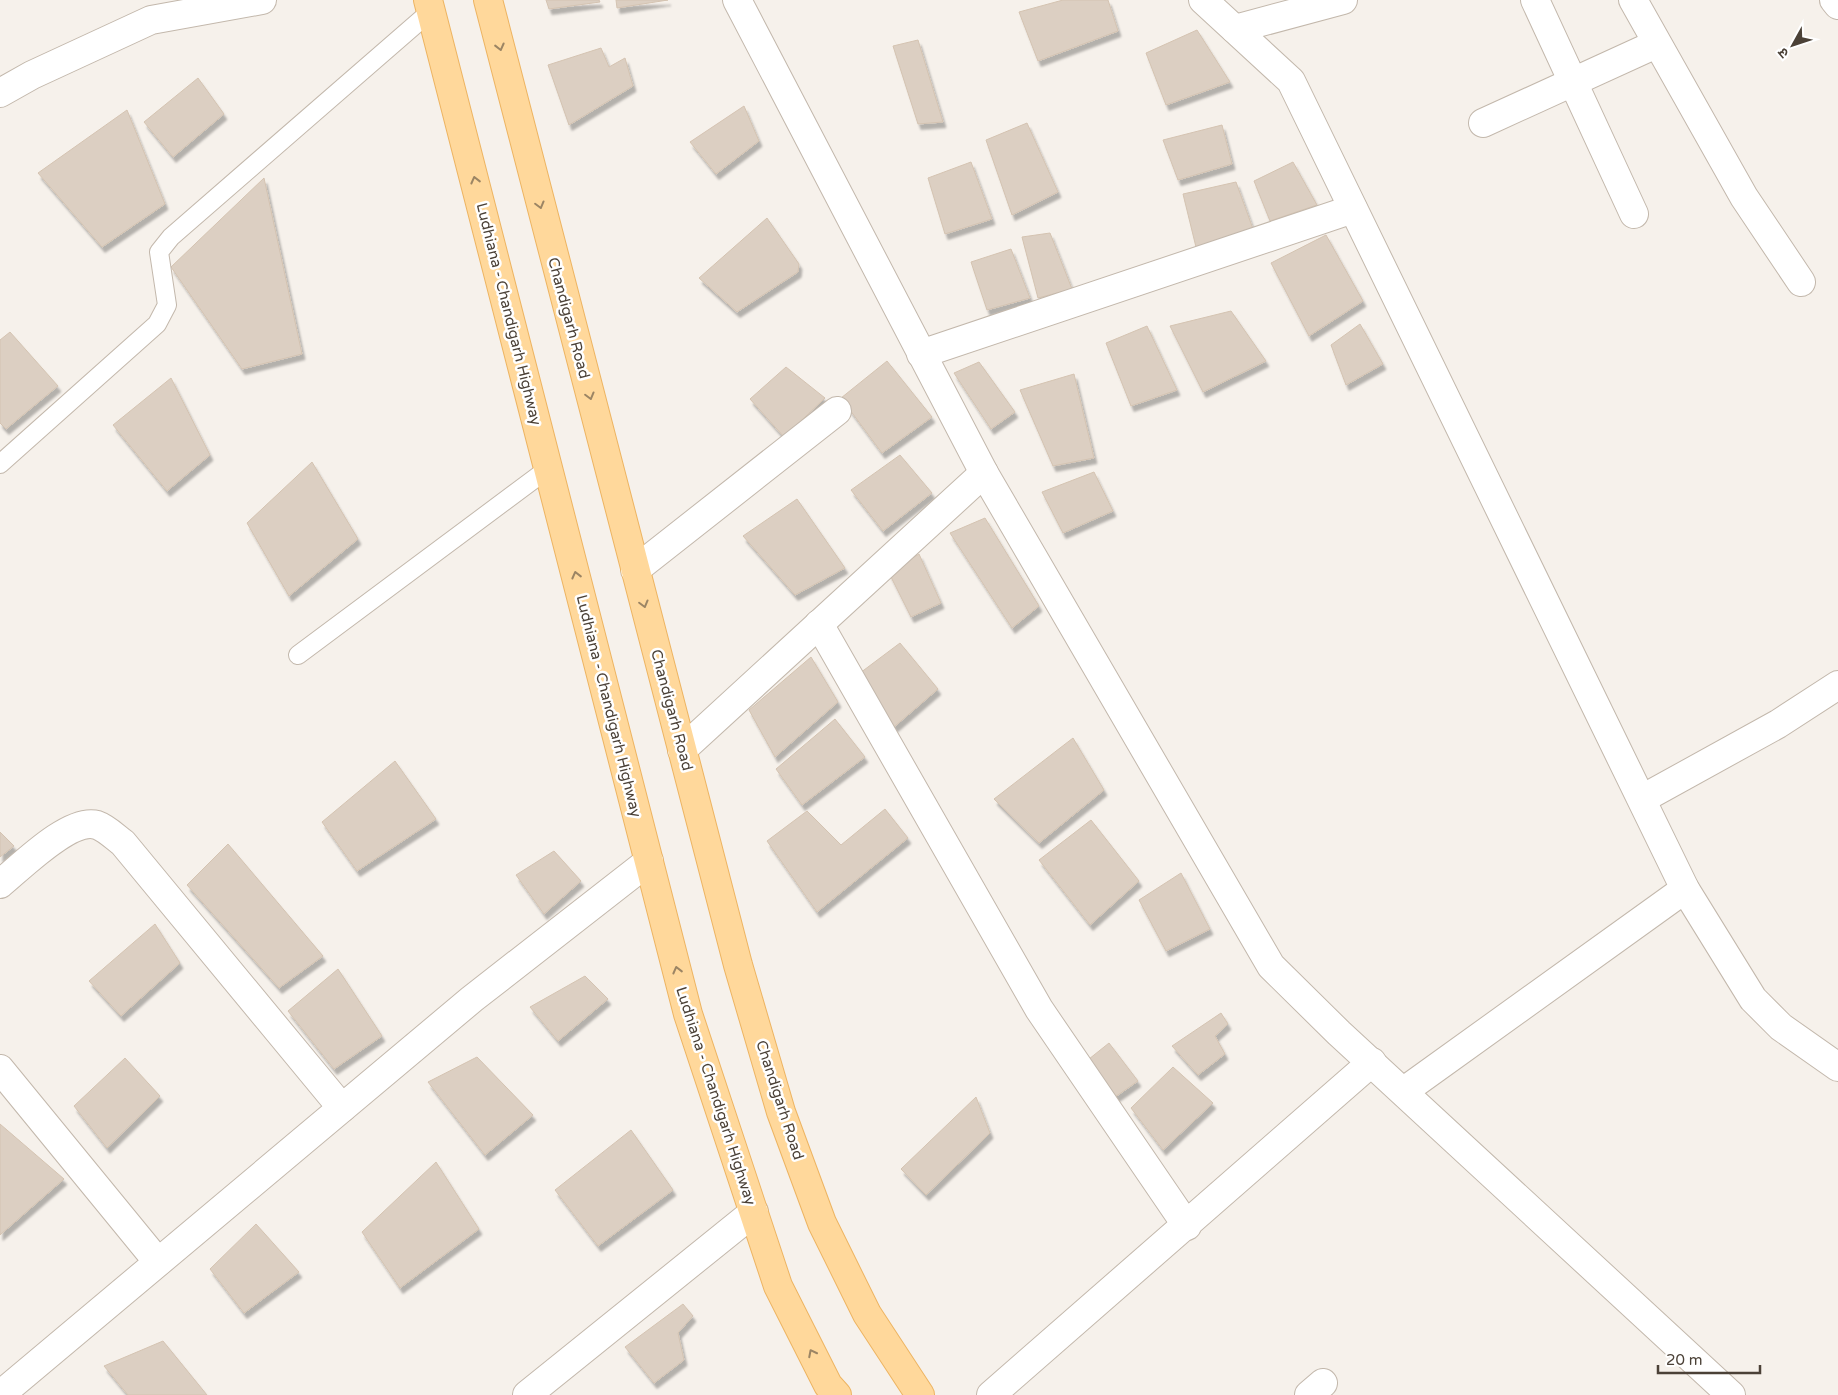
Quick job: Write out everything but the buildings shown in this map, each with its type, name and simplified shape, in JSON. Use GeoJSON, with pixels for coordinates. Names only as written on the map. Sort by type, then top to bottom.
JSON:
{"type":"FeatureCollection","features":[{"type":"Feature","properties":{"kind":"main road","name":"Chandigarh Road"},"geometry":{"type":"LineString","coordinates":[[488,0],[738,965],[788,1130],[822,1223],[867,1314],[920,1395]]}},
{"type":"Feature","properties":{"kind":"main road","name":"Ludhiana - Chandigarh Highway"},"geometry":{"type":"LineString","coordinates":[[430,6],[688,1014],[778,1286],[827,1392]]}},
{"type":"Feature","properties":{"kind":"street"},"geometry":{"type":"LineString","coordinates":[[0,93],[32,75],[151,20],[262,0]]}},
{"type":"Feature","properties":{"kind":"street"},"geometry":{"type":"LineString","coordinates":[[737,0],[984,473],[1271,966],[1731,1395]]}},
{"type":"Feature","properties":{"kind":"street"},"geometry":{"type":"LineString","coordinates":[[1203,0],[1291,80],[1685,889],[1754,999],[1781,1027],[1837,1066]]}},
{"type":"Feature","properties":{"kind":"street"},"geometry":{"type":"LineString","coordinates":[[1234,29],[1317,4],[1343,0]]}},
{"type":"Feature","properties":{"kind":"street"},"geometry":{"type":"LineString","coordinates":[[1534,0],[1634,214]]}},
{"type":"Feature","properties":{"kind":"street"},"geometry":{"type":"LineString","coordinates":[[1634,0],[1656,44],[1744,197],[1802,282]]}},
{"type":"Feature","properties":{"kind":"street"},"geometry":{"type":"LineString","coordinates":[[1834,0],[1838,5]]}},
{"type":"Feature","properties":{"kind":"street"},"geometry":{"type":"LineString","coordinates":[[1483,123],[1656,44]]}},
{"type":"Feature","properties":{"kind":"street"},"geometry":{"type":"LineString","coordinates":[[921,354],[1353,209]]}},
{"type":"Feature","properties":{"kind":"street"},"geometry":{"type":"LineString","coordinates":[[635,570],[837,411]]}},
{"type":"Feature","properties":{"kind":"street"},"geometry":{"type":"LineString","coordinates":[[682,750],[984,473]]}},
{"type":"Feature","properties":{"kind":"street"},"geometry":{"type":"LineString","coordinates":[[819,624],[1039,1009],[1187,1226]]}},
{"type":"Feature","properties":{"kind":"street"},"geometry":{"type":"LineString","coordinates":[[1642,799],[1778,724],[1838,686]]}},
{"type":"Feature","properties":{"kind":"street"},"geometry":{"type":"LineString","coordinates":[[0,884],[57,837],[81,824],[97,826],[104,830],[123,843],[342,1108]]}},
{"type":"Feature","properties":{"kind":"street"},"geometry":{"type":"LineString","coordinates":[[0,1395],[472,999],[649,861]]}},
{"type":"Feature","properties":{"kind":"street"},"geometry":{"type":"LineString","coordinates":[[1404,1091],[1685,889]]}},
{"type":"Feature","properties":{"kind":"street"},"geometry":{"type":"LineString","coordinates":[[991,1395],[1187,1226],[1372,1062]]}},
{"type":"Feature","properties":{"kind":"street"},"geometry":{"type":"LineString","coordinates":[[0,1069],[158,1262]]}},
{"type":"Feature","properties":{"kind":"street"},"geometry":{"type":"LineString","coordinates":[[527,1395],[754,1212]]}},
{"type":"Feature","properties":{"kind":"lane"},"geometry":{"type":"LineString","coordinates":[[0,464],[156,324],[167,305],[159,252],[171,237],[430,6]]}},
{"type":"Feature","properties":{"kind":"lane"},"geometry":{"type":"LineString","coordinates":[[298,655],[548,468]]}}]}
